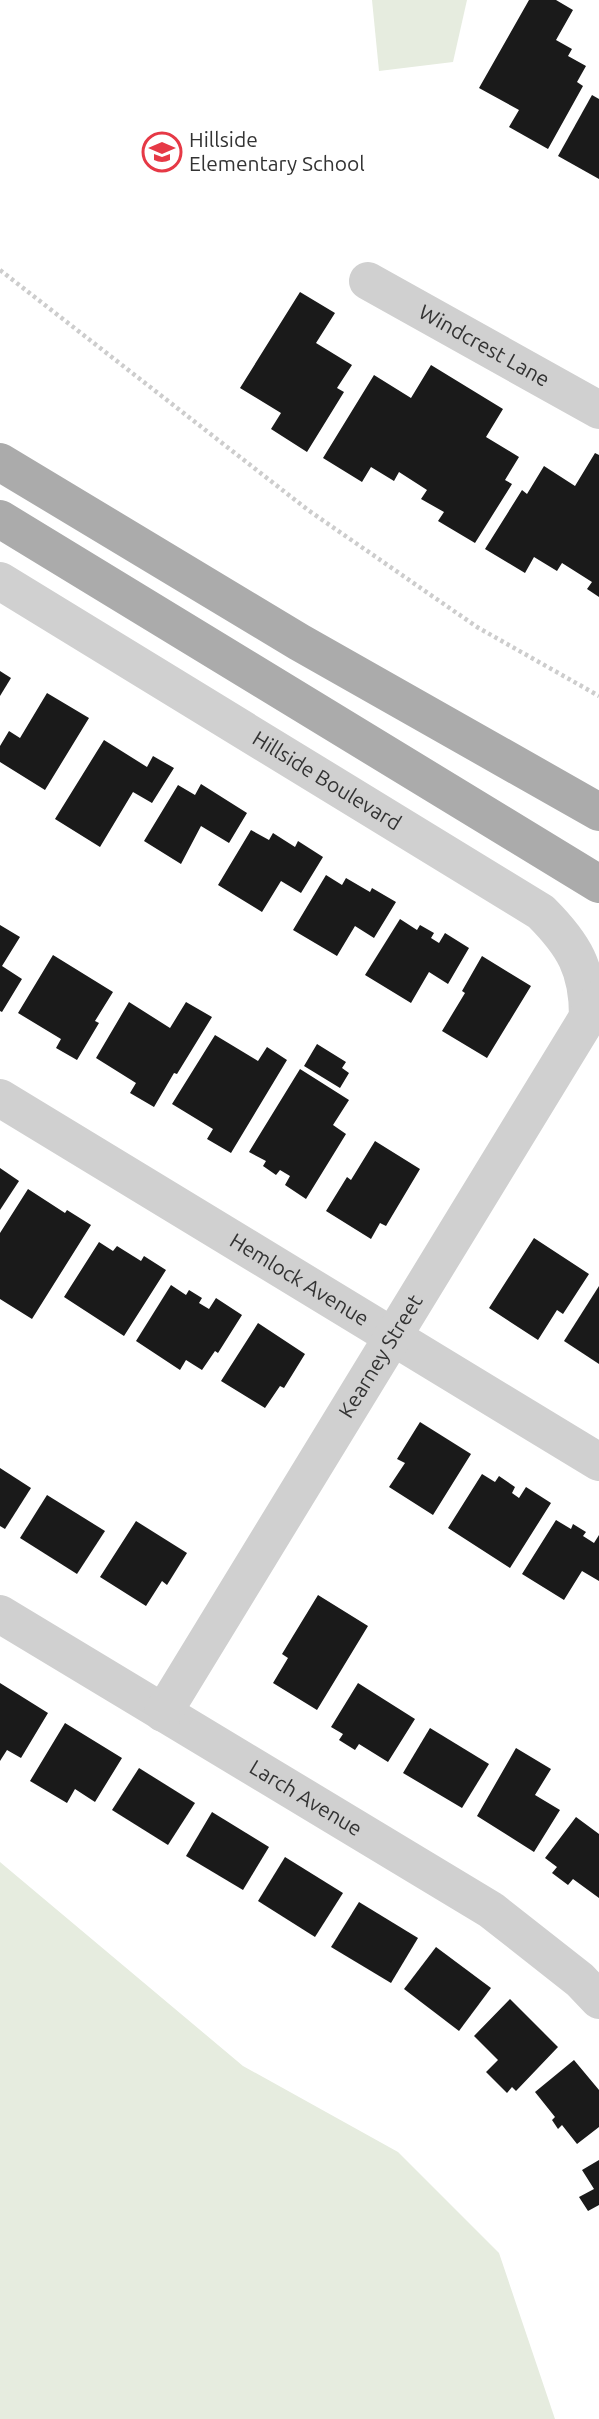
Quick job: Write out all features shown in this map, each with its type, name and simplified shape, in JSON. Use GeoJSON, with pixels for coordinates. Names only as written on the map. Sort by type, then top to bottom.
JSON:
{"type":"FeatureCollection","features":[{"type":"Feature","properties":{"kind":"main road"},"geometry":{"type":"LineString","coordinates":[[0,462],[299,642],[599,812]]}},
{"type":"Feature","properties":{"kind":"main road"},"geometry":{"type":"LineString","coordinates":[[0,519],[599,884]]}},
{"type":"Feature","properties":{"kind":"street","name":"Windcrest Lane"},"geometry":{"type":"LineString","coordinates":[[369,281],[599,410]]}},
{"type":"Feature","properties":{"kind":"street","name":"Hillside Boulevard"},"geometry":{"type":"LineString","coordinates":[[0,581],[541,912],[571,945],[579,961],[588,997],[595,1009]]}},
{"type":"Feature","properties":{"kind":"street","name":"Kearney Street"},"geometry":{"type":"LineString","coordinates":[[163,1713],[595,1009]]}},
{"type":"Feature","properties":{"kind":"street","name":"Hemlock Avenue"},"geometry":{"type":"LineString","coordinates":[[0,1098],[599,1462]]}},
{"type":"Feature","properties":{"kind":"street","name":"Larch Avenue"},"geometry":{"type":"LineString","coordinates":[[0,1614],[491,1910],[580,1980],[599,2000]]}},
{"type":"Feature","properties":{"kind":"path"},"geometry":{"type":"LineString","coordinates":[[0,270],[308,510],[477,627],[599,696]]}},
{"type":"Feature","properties":{"kind":"shaded area"},"geometry":{"type":"Polygon","coordinates":[[[372,0],[467,0],[453,62],[379,71],[372,0]]]}},
{"type":"Feature","properties":{"kind":"shaded area"},"geometry":{"type":"Polygon","coordinates":[[[0,1862],[243,2066],[398,2152],[499,2253],[555,2419],[0,2419],[0,1862]]]}},
{"type":"Feature","properties":{"kind":"building"},"geometry":{"type":"Polygon","coordinates":[[[529,0],[556,0],[573,10],[556,40],[572,49],[568,56],[586,66],[577,82],[583,86],[548,149],[509,127],[519,110],[479,88],[529,0]]]}},
{"type":"Feature","properties":{"kind":"building"},"geometry":{"type":"Polygon","coordinates":[[[592,95],[599,99],[599,179],[558,156],[592,95]]]}},
{"type":"Feature","properties":{"kind":"building"},"geometry":{"type":"Polygon","coordinates":[[[300,292],[335,313],[316,343],[352,365],[337,388],[344,392],[307,452],[271,429],[281,413],[240,388],[300,292]]]}},
{"type":"Feature","properties":{"kind":"building"},"geometry":{"type":"Polygon","coordinates":[[[431,365],[503,409],[486,437],[519,457],[505,480],[512,484],[475,543],[438,521],[444,512],[421,499],[427,490],[399,472],[394,481],[371,467],[362,482],[323,458],[374,375],[411,398],[431,365]]]}},
{"type":"Feature","properties":{"kind":"building"},"geometry":{"type":"Polygon","coordinates":[[[595,453],[599,455],[599,597],[587,589],[592,582],[562,563],[557,571],[534,557],[525,573],[485,549],[522,490],[527,494],[544,466],[575,486],[595,453]]]}},
{"type":"Feature","properties":{"kind":"building"},"geometry":{"type":"Polygon","coordinates":[[[0,671],[11,678],[0,696],[0,671]]]}},
{"type":"Feature","properties":{"kind":"building"},"geometry":{"type":"Polygon","coordinates":[[[47,693],[89,718],[45,790],[0,762],[0,746],[9,731],[20,738],[47,693]]]}},
{"type":"Feature","properties":{"kind":"building"},"geometry":{"type":"Polygon","coordinates":[[[104,740],[147,767],[153,756],[174,768],[152,803],[133,792],[100,847],[55,819],[104,740]]]}},
{"type":"Feature","properties":{"kind":"building"},"geometry":{"type":"Polygon","coordinates":[[[201,784],[247,813],[229,843],[201,826],[181,864],[144,841],[178,785],[195,795],[201,784]]]}},
{"type":"Feature","properties":{"kind":"building"},"geometry":{"type":"Polygon","coordinates":[[[251,830],[269,840],[273,833],[295,847],[298,841],[323,857],[301,893],[281,881],[262,912],[218,885],[251,830]]]}},
{"type":"Feature","properties":{"kind":"building"},"geometry":{"type":"Polygon","coordinates":[[[326,875],[342,885],[346,878],[370,892],[372,888],[396,902],[374,938],[355,926],[337,956],[293,930],[326,875]]]}},
{"type":"Feature","properties":{"kind":"building"},"geometry":{"type":"Polygon","coordinates":[[[400,919],[417,930],[420,925],[434,933],[431,938],[439,943],[445,933],[469,948],[448,984],[429,972],[411,1003],[365,975],[400,919]]]}},
{"type":"Feature","properties":{"kind":"building"},"geometry":{"type":"Polygon","coordinates":[[[0,925],[20,937],[2,966],[22,979],[2,1012],[0,1011],[0,925]]]}},
{"type":"Feature","properties":{"kind":"building"},"geometry":{"type":"Polygon","coordinates":[[[53,955],[113,992],[95,1021],[99,1023],[77,1060],[56,1048],[61,1039],[18,1013],[53,955]]]}},
{"type":"Feature","properties":{"kind":"building"},"geometry":{"type":"Polygon","coordinates":[[[482,956],[531,986],[487,1058],[442,1031],[465,993],[462,991],[482,956]]]}},
{"type":"Feature","properties":{"kind":"building"},"geometry":{"type":"Polygon","coordinates":[[[129,1002],[170,1028],[186,1002],[212,1017],[154,1107],[130,1093],[136,1083],[96,1058],[129,1002]]]}},
{"type":"Feature","properties":{"kind":"building"},"geometry":{"type":"Polygon","coordinates":[[[215,1035],[258,1061],[267,1047],[287,1060],[231,1153],[207,1139],[213,1129],[172,1104],[215,1035]]]}},
{"type":"Feature","properties":{"kind":"building"},"geometry":{"type":"Polygon","coordinates":[[[317,1044],[346,1062],[342,1068],[349,1073],[340,1088],[304,1066],[317,1044]]]}},
{"type":"Feature","properties":{"kind":"building"},"geometry":{"type":"Polygon","coordinates":[[[300,1069],[349,1100],[333,1125],[346,1134],[306,1199],[285,1185],[290,1176],[280,1170],[276,1175],[263,1166],[266,1161],[249,1152],[300,1069]]]}},
{"type":"Feature","properties":{"kind":"building"},"geometry":{"type":"Polygon","coordinates":[[[375,1141],[420,1169],[386,1226],[380,1223],[371,1239],[326,1211],[347,1177],[351,1180],[375,1141]]]}},
{"type":"Feature","properties":{"kind":"building"},"geometry":{"type":"Polygon","coordinates":[[[0,1168],[19,1181],[0,1210],[0,1168]]]}},
{"type":"Feature","properties":{"kind":"building"},"geometry":{"type":"Polygon","coordinates":[[[28,1189],[65,1213],[67,1210],[91,1225],[32,1319],[0,1299],[0,1233],[28,1189]]]}},
{"type":"Feature","properties":{"kind":"building"},"geometry":{"type":"Polygon","coordinates":[[[534,1238],[589,1274],[563,1314],[557,1310],[538,1340],[489,1308],[534,1238]]]}},
{"type":"Feature","properties":{"kind":"building"},"geometry":{"type":"Polygon","coordinates":[[[99,1242],[113,1251],[117,1246],[141,1261],[144,1256],[166,1270],[124,1336],[64,1297],[99,1242]]]}},
{"type":"Feature","properties":{"kind":"building"},"geometry":{"type":"Polygon","coordinates":[[[171,1285],[186,1295],[189,1290],[202,1298],[199,1303],[209,1309],[216,1298],[242,1315],[218,1353],[215,1351],[202,1370],[186,1360],[180,1370],[136,1341],[171,1285]]]}},
{"type":"Feature","properties":{"kind":"building"},"geometry":{"type":"Polygon","coordinates":[[[599,1286],[599,1364],[564,1341],[599,1286]]]}},
{"type":"Feature","properties":{"kind":"building"},"geometry":{"type":"Polygon","coordinates":[[[258,1323],[305,1354],[284,1388],[280,1386],[265,1408],[221,1381],[258,1323]]]}},
{"type":"Feature","properties":{"kind":"building"},"geometry":{"type":"Polygon","coordinates":[[[420,1422],[471,1454],[433,1515],[389,1487],[405,1463],[397,1459],[420,1422]]]}},
{"type":"Feature","properties":{"kind":"building"},"geometry":{"type":"Polygon","coordinates":[[[0,1468],[31,1488],[5,1529],[0,1526],[0,1468]]]}},
{"type":"Feature","properties":{"kind":"building"},"geometry":{"type":"Polygon","coordinates":[[[482,1474],[495,1482],[499,1476],[515,1487],[512,1493],[519,1498],[526,1487],[551,1503],[510,1568],[448,1528],[482,1474]]]}},
{"type":"Feature","properties":{"kind":"building"},"geometry":{"type":"Polygon","coordinates":[[[47,1495],[105,1531],[77,1574],[20,1538],[47,1495]]]}},
{"type":"Feature","properties":{"kind":"building"},"geometry":{"type":"Polygon","coordinates":[[[556,1520],[571,1529],[573,1524],[586,1532],[583,1536],[594,1543],[599,1535],[599,1581],[582,1571],[564,1600],[522,1574],[556,1520]]]}},
{"type":"Feature","properties":{"kind":"building"},"geometry":{"type":"Polygon","coordinates":[[[136,1521],[187,1553],[167,1585],[162,1581],[146,1606],[100,1577],[136,1521]]]}},
{"type":"Feature","properties":{"kind":"building"},"geometry":{"type":"Polygon","coordinates":[[[318,1595],[368,1626],[317,1710],[273,1683],[288,1658],[282,1654],[318,1595]]]}},
{"type":"Feature","properties":{"kind":"building"},"geometry":{"type":"Polygon","coordinates":[[[0,1683],[48,1713],[21,1758],[7,1750],[0,1761],[0,1683]]]}},
{"type":"Feature","properties":{"kind":"building"},"geometry":{"type":"Polygon","coordinates":[[[358,1683],[415,1719],[388,1762],[359,1744],[355,1750],[339,1740],[343,1734],[331,1727],[358,1683]]]}},
{"type":"Feature","properties":{"kind":"building"},"geometry":{"type":"Polygon","coordinates":[[[65,1723],[122,1758],[95,1802],[75,1789],[67,1803],[30,1781],[65,1723]]]}},
{"type":"Feature","properties":{"kind":"building"},"geometry":{"type":"Polygon","coordinates":[[[430,1728],[489,1764],[462,1808],[403,1773],[430,1728]]]}},
{"type":"Feature","properties":{"kind":"building"},"geometry":{"type":"Polygon","coordinates":[[[516,1748],[551,1769],[535,1795],[560,1810],[534,1852],[477,1816],[516,1748]]]}},
{"type":"Feature","properties":{"kind":"building"},"geometry":{"type":"Polygon","coordinates":[[[139,1768],[195,1803],[168,1845],[112,1810],[139,1768]]]}},
{"type":"Feature","properties":{"kind":"building"},"geometry":{"type":"Polygon","coordinates":[[[212,1812],[269,1847],[243,1890],[186,1856],[212,1812]]]}},
{"type":"Feature","properties":{"kind":"building"},"geometry":{"type":"Polygon","coordinates":[[[576,1817],[599,1834],[599,1898],[573,1879],[568,1885],[552,1873],[557,1867],[545,1858],[576,1817]]]}},
{"type":"Feature","properties":{"kind":"building"},"geometry":{"type":"Polygon","coordinates":[[[285,1857],[343,1893],[315,1937],[258,1901],[285,1857]]]}},
{"type":"Feature","properties":{"kind":"building"},"geometry":{"type":"Polygon","coordinates":[[[359,1902],[418,1938],[391,1983],[331,1947],[359,1902]]]}},
{"type":"Feature","properties":{"kind":"building"},"geometry":{"type":"Polygon","coordinates":[[[436,1947],[491,1988],[459,2031],[404,1989],[436,1947]]]}},
{"type":"Feature","properties":{"kind":"building"},"geometry":{"type":"Polygon","coordinates":[[[510,1999],[558,2047],[516,2091],[512,2087],[507,2093],[486,2072],[498,2060],[474,2036],[510,1999]]]}},
{"type":"Feature","properties":{"kind":"building"},"geometry":{"type":"Polygon","coordinates":[[[574,2060],[599,2090],[599,2127],[577,2144],[562,2125],[558,2129],[552,2120],[555,2117],[535,2092],[574,2060]]]}},
{"type":"Feature","properties":{"kind":"building"},"geometry":{"type":"Polygon","coordinates":[[[599,2160],[599,2205],[588,2211],[579,2197],[594,2189],[582,2170],[599,2160]]]}},
{"type":"Feature","properties":{"kind":"place","name":"Hillside Elementary School"},"geometry":{"type":"Point","coordinates":[162,152]}}]}
